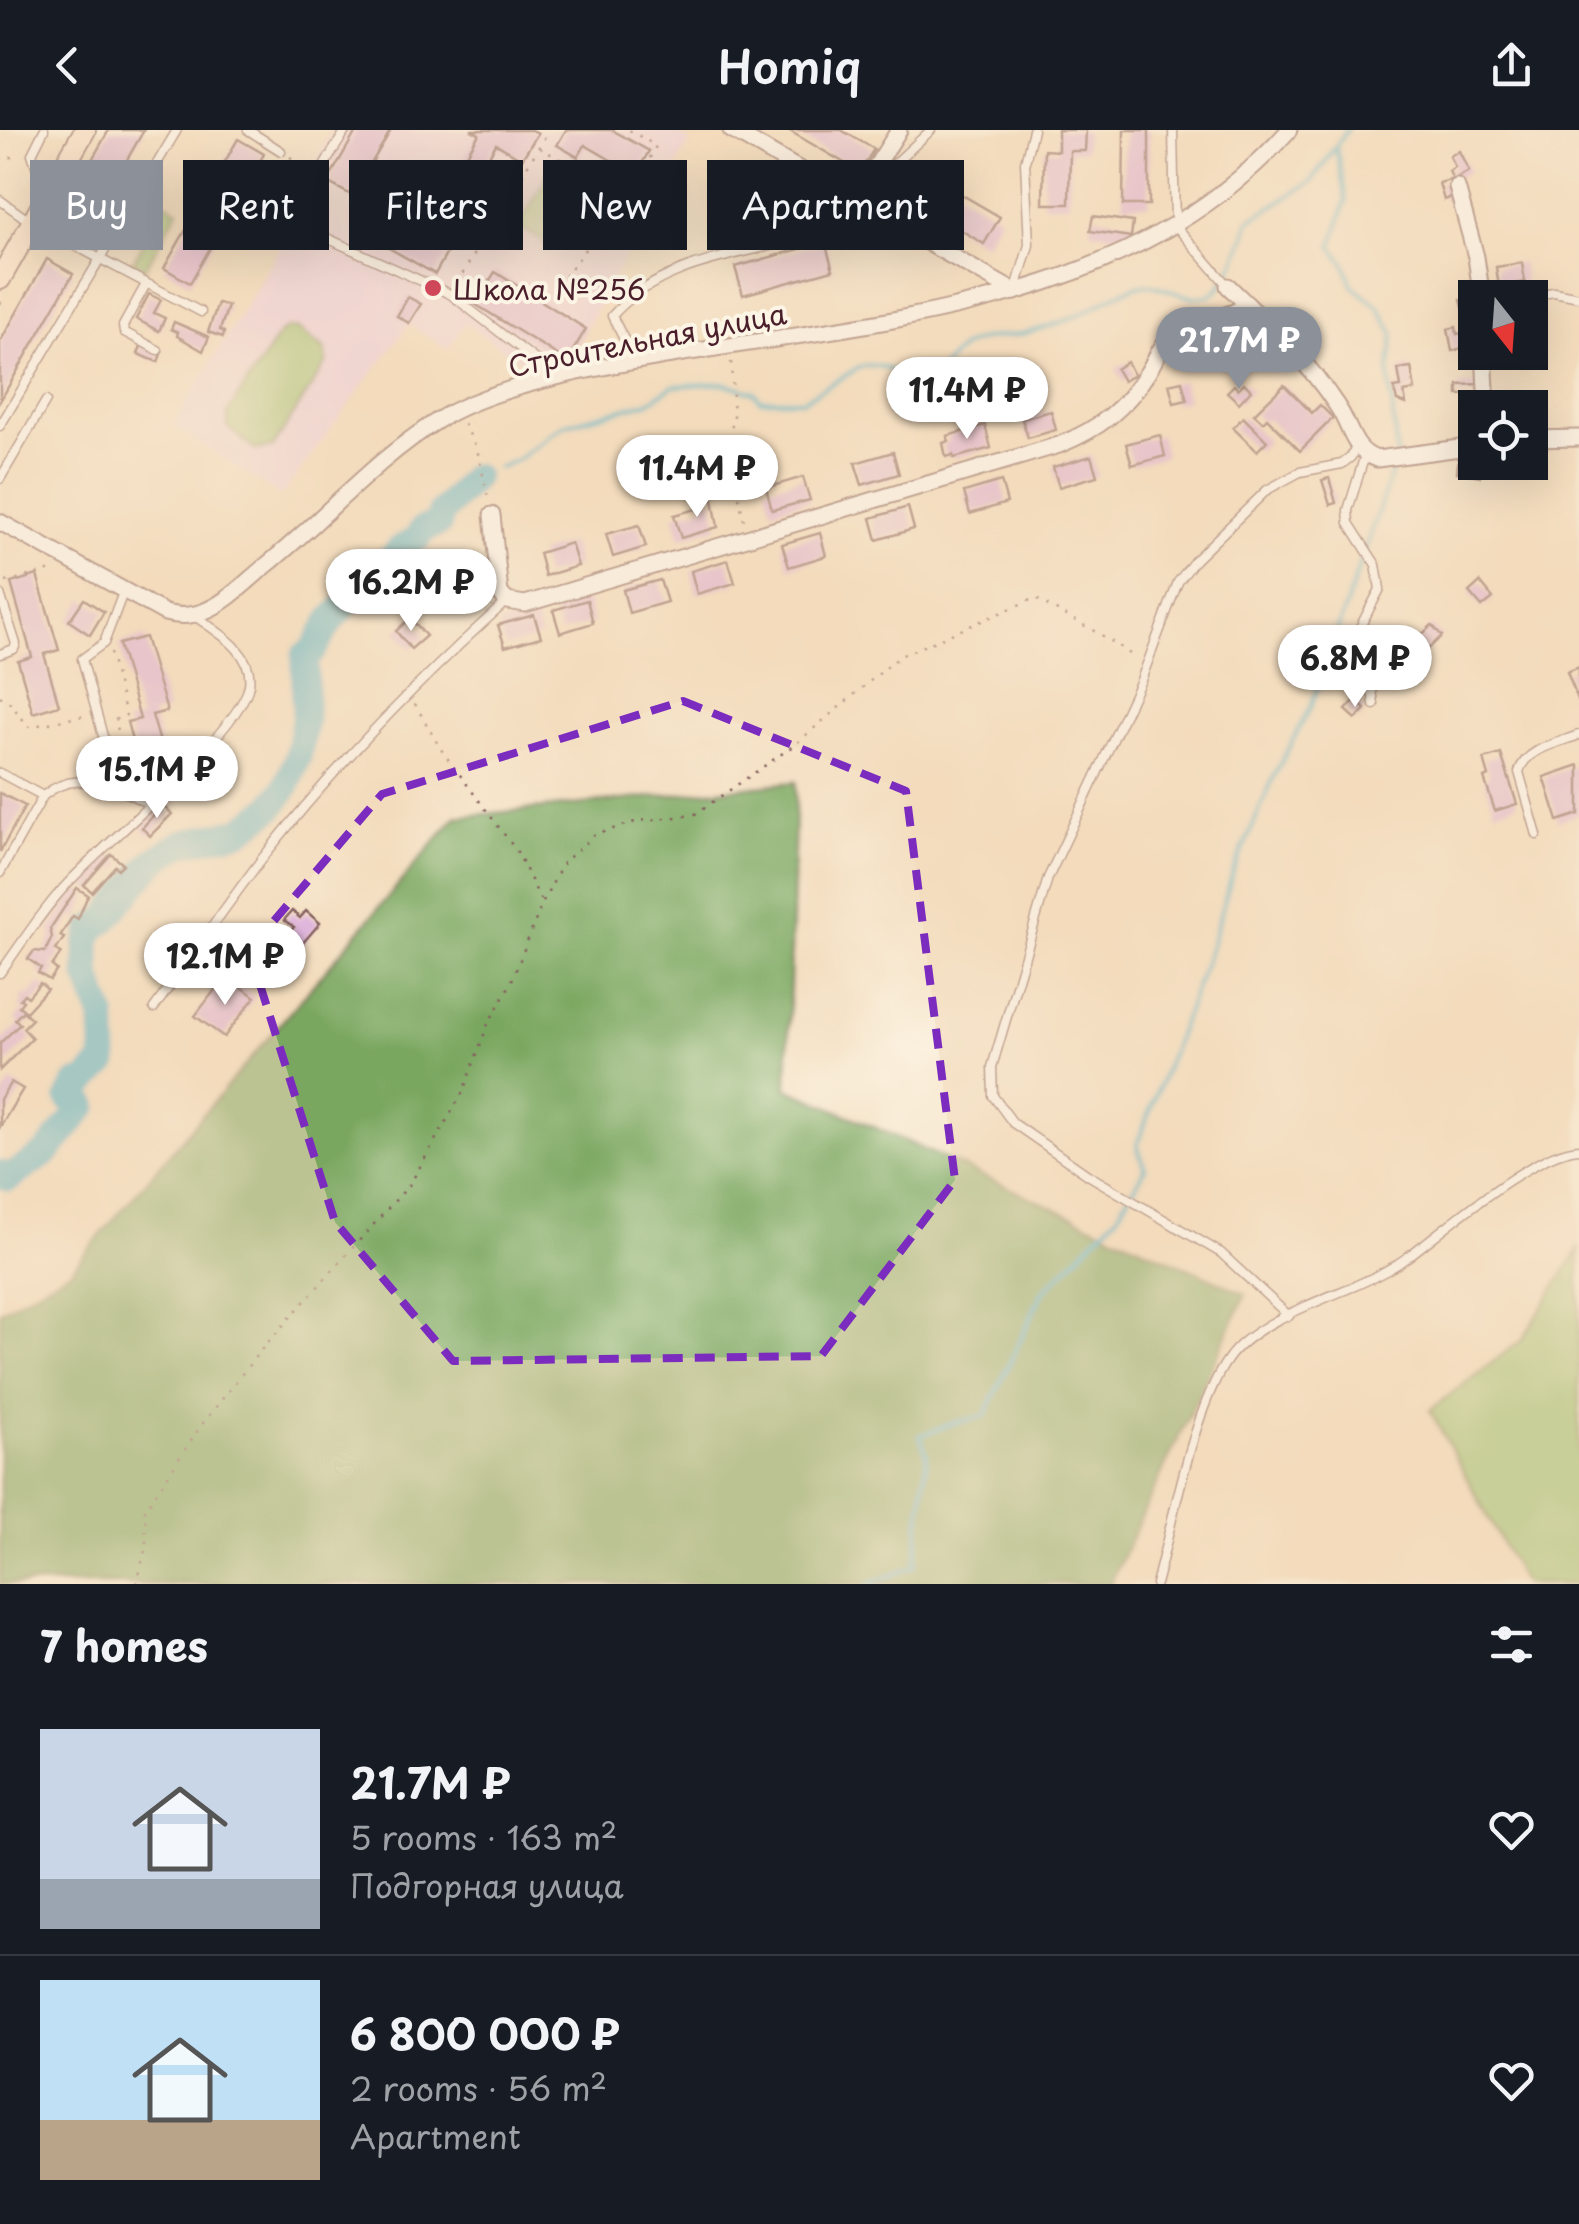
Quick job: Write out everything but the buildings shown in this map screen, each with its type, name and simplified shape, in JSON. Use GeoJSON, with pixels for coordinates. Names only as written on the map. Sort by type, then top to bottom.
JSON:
{"type":"FeatureCollection","features":[{"type":"Feature","properties":{"kind":"street"},"geometry":{"type":"LineString","coordinates":[[68,160],[85,130]]}},
{"type":"Feature","properties":{"kind":"street"},"geometry":{"type":"LineString","coordinates":[[730,130],[783,160]]}},
{"type":"Feature","properties":{"kind":"street"},"geometry":{"type":"LineString","coordinates":[[884,160],[899,130]]}},
{"type":"Feature","properties":{"kind":"street","name":"Строительная улица"},"geometry":{"type":"LineString","coordinates":[[192,614],[213,607],[239,588],[388,458],[457,409],[495,395],[624,363],[852,325],[1016,292],[1116,256],[1175,225],[1232,185],[1289,130]]}},
{"type":"Feature","properties":{"kind":"street"},"geometry":{"type":"LineString","coordinates":[[1457,187],[1479,280]]}},
{"type":"Feature","properties":{"kind":"street"},"geometry":{"type":"LineString","coordinates":[[0,279],[30,226]]}},
{"type":"Feature","properties":{"kind":"street"},"geometry":{"type":"LineString","coordinates":[[942,250],[1016,292]]}},
{"type":"Feature","properties":{"kind":"street"},"geometry":{"type":"LineString","coordinates":[[1222,280],[1297,352],[1326,388],[1351,428],[1360,451],[1376,460],[1458,448]]}},
{"type":"Feature","properties":{"kind":"street"},"geometry":{"type":"LineString","coordinates":[[492,515],[500,594],[507,601],[525,604],[1091,432],[1107,422],[1132,394],[1170,336],[1225,318],[1248,305]]}},
{"type":"Feature","properties":{"kind":"street"},"geometry":{"type":"LineString","coordinates":[[1548,439],[1579,438]]}},
{"type":"Feature","properties":{"kind":"street"},"geometry":{"type":"LineString","coordinates":[[0,522],[165,613],[192,614]]}},
{"type":"Feature","properties":{"kind":"lane"},"geometry":{"type":"LineString","coordinates":[[34,160],[32,154],[44,130]]}},
{"type":"Feature","properties":{"kind":"lane"},"geometry":{"type":"LineString","coordinates":[[0,426],[177,130]]}},
{"type":"Feature","properties":{"kind":"lane"},"geometry":{"type":"LineString","coordinates":[[248,130],[281,150]]}},
{"type":"Feature","properties":{"kind":"lane"},"geometry":{"type":"LineString","coordinates":[[328,160],[346,130]]}},
{"type":"Feature","properties":{"kind":"lane"},"geometry":{"type":"LineString","coordinates":[[903,160],[931,130]]}},
{"type":"Feature","properties":{"kind":"lane"},"geometry":{"type":"LineString","coordinates":[[1016,292],[1029,245],[1025,162],[1033,130]]}},
{"type":"Feature","properties":{"kind":"lane"},"geometry":{"type":"LineString","coordinates":[[1174,130],[1175,225],[1222,280]]}},
{"type":"Feature","properties":{"kind":"lane"},"geometry":{"type":"LineString","coordinates":[[0,200],[30,222]]}},
{"type":"Feature","properties":{"kind":"lane"},"geometry":{"type":"LineString","coordinates":[[329,239],[450,294],[537,362],[547,382]]}},
{"type":"Feature","properties":{"kind":"lane"},"geometry":{"type":"LineString","coordinates":[[84,250],[200,312]]}},
{"type":"Feature","properties":{"kind":"lane"},"geometry":{"type":"LineString","coordinates":[[624,363],[626,343],[612,316],[644,287],[692,266],[754,250]]}},
{"type":"Feature","properties":{"kind":"lane"},"geometry":{"type":"LineString","coordinates":[[146,284],[124,332],[158,350]]}},
{"type":"Feature","properties":{"kind":"lane"},"geometry":{"type":"LineString","coordinates":[[1548,293],[1579,297]]}},
{"type":"Feature","properties":{"kind":"lane"},"geometry":{"type":"LineString","coordinates":[[0,479],[46,401]]}},
{"type":"Feature","properties":{"kind":"lane"},"geometry":{"type":"LineString","coordinates":[[1289,1316],[1221,1252],[1088,1176],[1030,1136],[998,1106],[990,1085],[993,1060],[1048,878],[1146,668],[1173,592],[1194,560],[1267,490],[1300,472],[1342,464],[1360,451]]}},
{"type":"Feature","properties":{"kind":"lane"},"geometry":{"type":"LineString","coordinates":[[1360,451],[1349,523],[1376,565],[1380,589],[1350,653],[1370,674],[1374,705]]}},
{"type":"Feature","properties":{"kind":"lane"},"geometry":{"type":"LineString","coordinates":[[116,788],[82,659],[104,642],[124,590]]}},
{"type":"Feature","properties":{"kind":"lane"},"geometry":{"type":"LineString","coordinates":[[0,594],[16,644],[14,649],[0,654]]}},
{"type":"Feature","properties":{"kind":"lane"},"geometry":{"type":"LineString","coordinates":[[154,1008],[262,858],[410,694],[507,601]]}},
{"type":"Feature","properties":{"kind":"lane"},"geometry":{"type":"LineString","coordinates":[[0,973],[68,884],[205,750],[243,704],[250,684],[247,663],[237,648],[192,614]]}},
{"type":"Feature","properties":{"kind":"lane"},"geometry":{"type":"LineString","coordinates":[[1537,835],[1520,772],[1522,762],[1529,755],[1579,735]]}},
{"type":"Feature","properties":{"kind":"lane"},"geometry":{"type":"LineString","coordinates":[[0,773],[44,796]]}},
{"type":"Feature","properties":{"kind":"lane"},"geometry":{"type":"LineString","coordinates":[[0,873],[44,796],[56,786],[79,780],[116,788],[149,804]]}},
{"type":"Feature","properties":{"kind":"lane"},"geometry":{"type":"LineString","coordinates":[[1156,1584],[1197,1433],[1225,1362],[1238,1347],[1289,1316],[1403,1261],[1524,1172],[1568,1150],[1579,1149]]}},
{"type":"Feature","properties":{"kind":"path"},"geometry":{"type":"LineString","coordinates":[[450,294],[549,130]]}},
{"type":"Feature","properties":{"kind":"path"},"geometry":{"type":"LineString","coordinates":[[629,130],[656,146],[649,160]]}},
{"type":"Feature","properties":{"kind":"path"},"geometry":{"type":"LineString","coordinates":[[540,148],[561,160]]}},
{"type":"Feature","properties":{"kind":"path"},"geometry":{"type":"LineString","coordinates":[[281,150],[295,160]]}},
{"type":"Feature","properties":{"kind":"path"},"geometry":{"type":"LineString","coordinates":[[0,158],[32,154]]}},
{"type":"Feature","properties":{"kind":"path"},"geometry":{"type":"LineString","coordinates":[[559,285],[584,250]]}},
{"type":"Feature","properties":{"kind":"path"},"geometry":{"type":"LineString","coordinates":[[733,374],[734,416],[729,439],[732,474],[748,537]]}},
{"type":"Feature","properties":{"kind":"path"},"geometry":{"type":"LineString","coordinates":[[457,409],[477,448],[486,490]]}},
{"type":"Feature","properties":{"kind":"path"},"geometry":{"type":"LineString","coordinates":[[0,584],[75,564]]}},
{"type":"Feature","properties":{"kind":"path"},"geometry":{"type":"LineString","coordinates":[[137,1584],[146,1546],[145,1510],[200,1427],[260,1351],[410,1184],[463,1092],[488,1024],[510,985],[563,862],[594,835],[638,821],[694,815],[793,746],[900,656],[1034,598],[1091,632],[1110,638],[1146,668]]}},
{"type":"Feature","properties":{"kind":"path"},"geometry":{"type":"LineString","coordinates":[[110,653],[126,715],[114,720],[139,800]]}},
{"type":"Feature","properties":{"kind":"path"},"geometry":{"type":"LineString","coordinates":[[410,694],[440,748],[518,853],[542,904]]}},
{"type":"Feature","properties":{"kind":"path"},"geometry":{"type":"LineString","coordinates":[[0,696],[10,702],[30,727],[96,713]]}},
{"type":"Feature","properties":{"kind":"highlighted area"},"geometry":{"type":"Polygon","coordinates":[[[683,701],[906,791],[955,1180],[821,1356],[453,1361],[335,1222],[249,950],[382,794],[683,701]]]}},
{"type":"Feature","properties":{"kind":"shaded area","name":"Школа №256"},"geometry":{"type":"Polygon","coordinates":[[[332,130],[672,130],[690,142],[680,160],[543,160],[543,250],[629,250],[567,361],[549,349],[531,369],[465,323],[448,349],[409,324],[281,496],[173,426],[278,250],[329,250],[329,160],[316,160],[332,130]]]}},
{"type":"Feature","properties":{"kind":"green space"},"geometry":{"type":"Polygon","coordinates":[[[543,183],[543,241],[523,230],[523,218],[543,183]]]}},
{"type":"Feature","properties":{"kind":"green space"},"geometry":{"type":"Polygon","coordinates":[[[166,203],[178,210],[163,236],[166,203]]]}},
{"type":"Feature","properties":{"kind":"green space"},"geometry":{"type":"Polygon","coordinates":[[[140,250],[155,250],[145,268],[133,262],[140,250]]]}},
{"type":"Feature","properties":{"kind":"green space"},"geometry":{"type":"Polygon","coordinates":[[[288,328],[298,329],[325,349],[327,362],[273,447],[256,450],[228,428],[228,412],[280,333],[288,328]]]}},
{"type":"Feature","properties":{"kind":"green space"},"geometry":{"type":"Polygon","coordinates":[[[796,782],[787,1088],[1246,1294],[1110,1584],[0,1584],[0,1311],[70,1271],[456,817],[796,782]]]}},
{"type":"Feature","properties":{"kind":"green space"},"geometry":{"type":"Polygon","coordinates":[[[1579,1249],[1579,1584],[1524,1584],[1430,1410],[1522,1340],[1579,1249]]]}},
{"type":"Feature","properties":{"kind":"waterway"},"geometry":{"type":"LineString","coordinates":[[498,468],[517,460],[563,425],[649,402],[673,386],[722,383],[754,392],[760,400],[803,400],[862,366],[878,366],[912,379],[927,379],[973,342],[1051,326],[1138,286],[1156,286],[1194,297],[1212,294],[1230,271],[1250,220],[1311,182],[1347,130]]}},
{"type":"Feature","properties":{"kind":"waterway"},"geometry":{"type":"LineString","coordinates":[[869,1584],[915,1566],[927,1455],[920,1436],[985,1416],[1042,1293],[1117,1216],[1145,1169],[1137,1145],[1208,955],[1233,872],[1275,774],[1311,706],[1397,457],[1389,373],[1394,335],[1379,307],[1352,285],[1345,264],[1332,247],[1346,200],[1336,147]]}},
{"type":"Feature","properties":{"kind":"waterway"},"geometry":{"type":"LineString","coordinates":[[0,1174],[9,1178],[46,1153],[85,1106],[80,1100],[74,1102],[69,1098],[77,1084],[85,1082],[105,1062],[103,1015],[88,976],[92,929],[106,919],[153,862],[182,843],[240,831],[272,807],[286,787],[298,757],[305,717],[305,656],[312,652],[332,619],[400,549],[417,539],[422,530],[439,523],[441,513],[474,477]]}},
{"type":"Feature","properties":{"kind":"place","name":"Школа №256"},"geometry":{"type":"Point","coordinates":[433,288]}}]}
